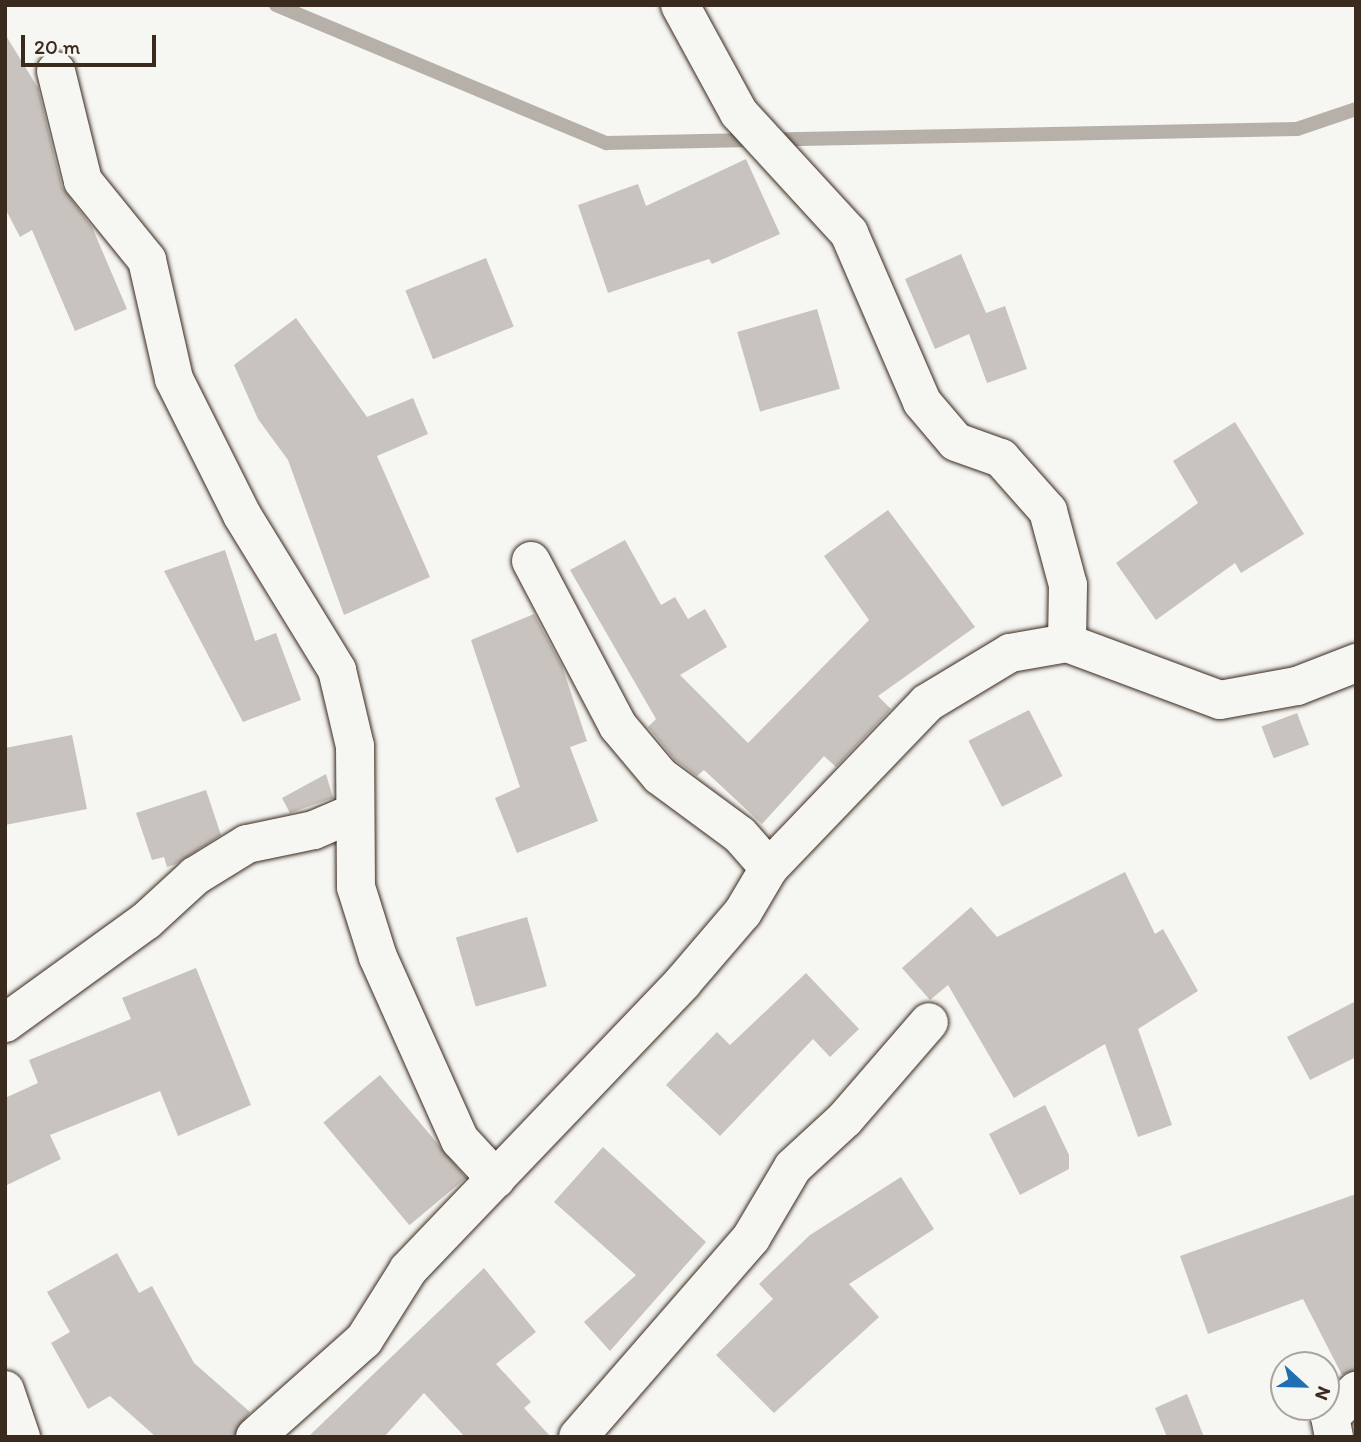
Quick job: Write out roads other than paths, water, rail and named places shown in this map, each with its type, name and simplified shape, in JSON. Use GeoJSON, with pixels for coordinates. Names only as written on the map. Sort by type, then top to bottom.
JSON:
{"type":"FeatureCollection","features":[{"type":"Feature","properties":{"kind":"street"},"geometry":{"type":"LineString","coordinates":[[680,5],[739,113],[849,233],[922,402],[957,442],[1001,458],[1048,511],[1068,585],[1067,643]]}},
{"type":"Feature","properties":{"kind":"street"},"geometry":{"type":"LineString","coordinates":[[56,71],[83,181],[147,260],[174,379],[242,515],[337,670],[355,746],[351,814],[356,887],[407,1034],[460,1140],[496,1178]]}},
{"type":"Feature","properties":{"kind":"street"},"geometry":{"type":"LineString","coordinates":[[531,561],[618,726],[660,776],[740,835],[769,868]]}},
{"type":"Feature","properties":{"kind":"street"},"geometry":{"type":"LineString","coordinates":[[255,1437],[363,1340],[408,1270],[683,982],[743,912],[769,868],[927,704],[1010,653],[1067,643],[1220,700],[1297,686],[1356,663]]}},
{"type":"Feature","properties":{"kind":"street"},"geometry":{"type":"LineString","coordinates":[[5,1023],[146,921],[195,876],[247,844],[314,830],[351,814]]}},
{"type":"Feature","properties":{"kind":"street"},"geometry":{"type":"LineString","coordinates":[[578,1437],[751,1238],[793,1167],[845,1119],[929,1022]]}},
{"type":"Feature","properties":{"kind":"street"},"geometry":{"type":"LineString","coordinates":[[5,1390],[21,1437]]}},
{"type":"Feature","properties":{"kind":"street"},"geometry":{"type":"LineString","coordinates":[[1334,1437],[1330,1417],[1356,1391]]}},
{"type":"Feature","properties":{"kind":"waterway"},"geometry":{"type":"LineString","coordinates":[[276,5],[606,143],[1297,129],[1356,109]]}}]}
